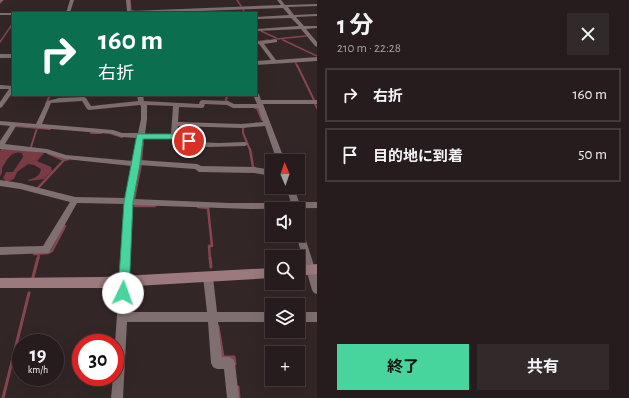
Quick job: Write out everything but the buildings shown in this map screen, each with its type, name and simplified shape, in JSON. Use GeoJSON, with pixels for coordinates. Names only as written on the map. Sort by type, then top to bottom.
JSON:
{"type":"FeatureCollection","features":[{"type":"Feature","properties":{"kind":"main road"},"geometry":{"type":"LineString","coordinates":[[0,283],[124,283],[265,273]]}},
{"type":"Feature","properties":{"kind":"street"},"geometry":{"type":"LineString","coordinates":[[68,12],[72,0]]}},
{"type":"Feature","properties":{"kind":"street"},"geometry":{"type":"LineString","coordinates":[[128,0],[129,12]]}},
{"type":"Feature","properties":{"kind":"street"},"geometry":{"type":"LineString","coordinates":[[279,0],[316,43]]}},
{"type":"Feature","properties":{"kind":"street"},"geometry":{"type":"LineString","coordinates":[[149,12],[317,5]]}},
{"type":"Feature","properties":{"kind":"street"},"geometry":{"type":"LineString","coordinates":[[208,9],[214,12]]}},
{"type":"Feature","properties":{"kind":"street"},"geometry":{"type":"LineString","coordinates":[[0,14],[12,14]]}},
{"type":"Feature","properties":{"kind":"street"},"geometry":{"type":"LineString","coordinates":[[257,18],[317,16]]}},
{"type":"Feature","properties":{"kind":"street"},"geometry":{"type":"LineString","coordinates":[[257,30],[317,27]]}},
{"type":"Feature","properties":{"kind":"street"},"geometry":{"type":"LineString","coordinates":[[258,43],[275,41]]}},
{"type":"Feature","properties":{"kind":"street"},"geometry":{"type":"LineString","coordinates":[[258,43],[275,62]]}},
{"type":"Feature","properties":{"kind":"street"},"geometry":{"type":"LineString","coordinates":[[0,56],[12,56]]}},
{"type":"Feature","properties":{"kind":"street"},"geometry":{"type":"LineString","coordinates":[[257,63],[316,60]]}},
{"type":"Feature","properties":{"kind":"street"},"geometry":{"type":"LineString","coordinates":[[0,87],[12,88]]}},
{"type":"Feature","properties":{"kind":"street"},"geometry":{"type":"LineString","coordinates":[[0,106],[12,89]]}},
{"type":"Feature","properties":{"kind":"street"},"geometry":{"type":"LineString","coordinates":[[117,398],[129,202],[144,119],[144,105],[141,103],[140,96]]}},
{"type":"Feature","properties":{"kind":"street"},"geometry":{"type":"LineString","coordinates":[[257,96],[278,154]]}},
{"type":"Feature","properties":{"kind":"street"},"geometry":{"type":"LineString","coordinates":[[38,126],[49,102],[80,97],[84,99],[89,108],[141,103],[202,106],[202,98],[228,103],[233,106],[317,102]]}},
{"type":"Feature","properties":{"kind":"street"},"geometry":{"type":"LineString","coordinates":[[174,137],[176,105]]}},
{"type":"Feature","properties":{"kind":"street"},"geometry":{"type":"LineString","coordinates":[[0,123],[113,132],[121,135],[174,137],[203,144],[245,144]]}},
{"type":"Feature","properties":{"kind":"street"},"geometry":{"type":"LineString","coordinates":[[14,124],[0,147],[47,151],[65,157],[197,167],[199,169],[254,170],[265,172]]}},
{"type":"Feature","properties":{"kind":"street"},"geometry":{"type":"LineString","coordinates":[[175,124],[241,126],[267,124]]}},
{"type":"Feature","properties":{"kind":"street"},"geometry":{"type":"LineString","coordinates":[[0,183],[20,186],[75,200],[265,207]]}},
{"type":"Feature","properties":{"kind":"street"},"geometry":{"type":"LineString","coordinates":[[0,250],[46,250],[75,200]]}},
{"type":"Feature","properties":{"kind":"street"},"geometry":{"type":"LineString","coordinates":[[305,206],[317,205]]}},
{"type":"Feature","properties":{"kind":"street"},"geometry":{"type":"LineString","coordinates":[[303,242],[314,269],[317,290]]}},
{"type":"Feature","properties":{"kind":"street"},"geometry":{"type":"LineString","coordinates":[[208,277],[217,363],[229,363],[233,398]]}},
{"type":"Feature","properties":{"kind":"street"},"geometry":{"type":"LineString","coordinates":[[122,317],[265,317]]}},
{"type":"Feature","properties":{"kind":"street"},"geometry":{"type":"LineString","coordinates":[[305,317],[317,317]]}},
{"type":"Feature","properties":{"kind":"shaded area"},"geometry":{"type":"Polygon","coordinates":[[[2,148],[44,153],[37,161],[51,167],[52,171],[44,179],[29,181],[28,180],[38,175],[41,169],[34,165],[28,164],[17,172],[14,179],[7,182],[3,178],[6,172],[13,172],[23,157],[22,153],[18,152],[12,154],[2,168],[2,173],[0,176],[0,151],[2,148]]]}},
{"type":"Feature","properties":{"kind":"waterway"},"geometry":{"type":"LineString","coordinates":[[0,3],[3,0]]}},
{"type":"Feature","properties":{"kind":"waterway"},"geometry":{"type":"LineString","coordinates":[[130,0],[131,11],[134,11]]}},
{"type":"Feature","properties":{"kind":"waterway"},"geometry":{"type":"LineString","coordinates":[[237,0],[241,6]]}},
{"type":"Feature","properties":{"kind":"waterway"},"geometry":{"type":"LineString","coordinates":[[0,42],[12,24]]}},
{"type":"Feature","properties":{"kind":"waterway"},"geometry":{"type":"LineString","coordinates":[[261,31],[276,38]]}},
{"type":"Feature","properties":{"kind":"waterway"},"geometry":{"type":"LineString","coordinates":[[277,39],[306,36]]}},
{"type":"Feature","properties":{"kind":"waterway"},"geometry":{"type":"LineString","coordinates":[[257,42],[268,40]]}},
{"type":"Feature","properties":{"kind":"waterway"},"geometry":{"type":"LineString","coordinates":[[283,40],[317,56]]}},
{"type":"Feature","properties":{"kind":"waterway"},"geometry":{"type":"LineString","coordinates":[[295,61],[297,66]]}},
{"type":"Feature","properties":{"kind":"waterway"},"geometry":{"type":"LineString","coordinates":[[297,65],[314,100]]}},
{"type":"Feature","properties":{"kind":"waterway"},"geometry":{"type":"LineString","coordinates":[[46,104],[50,96]]}},
{"type":"Feature","properties":{"kind":"waterway"},"geometry":{"type":"LineString","coordinates":[[226,101],[227,96]]}},
{"type":"Feature","properties":{"kind":"waterway"},"geometry":{"type":"LineString","coordinates":[[315,104],[317,108]]}},
{"type":"Feature","properties":{"kind":"waterway"},"geometry":{"type":"LineString","coordinates":[[255,108],[257,108],[262,120]]}},
{"type":"Feature","properties":{"kind":"waterway"},"geometry":{"type":"LineString","coordinates":[[15,126],[50,129]]}},
{"type":"Feature","properties":{"kind":"waterway"},"geometry":{"type":"LineString","coordinates":[[245,127],[243,127],[243,133],[250,150]]}},
{"type":"Feature","properties":{"kind":"waterway"},"geometry":{"type":"LineString","coordinates":[[31,147],[37,128]]}},
{"type":"Feature","properties":{"kind":"waterway"},"geometry":{"type":"LineString","coordinates":[[91,133],[101,133]]}},
{"type":"Feature","properties":{"kind":"waterway"},"geometry":{"type":"LineString","coordinates":[[110,133],[122,137]]}},
{"type":"Feature","properties":{"kind":"waterway"},"geometry":{"type":"LineString","coordinates":[[142,150],[143,143]]}},
{"type":"Feature","properties":{"kind":"waterway"},"geometry":{"type":"LineString","coordinates":[[141,160],[142,149]]}},
{"type":"Feature","properties":{"kind":"waterway"},"geometry":{"type":"LineString","coordinates":[[250,149],[253,167],[255,168]]}},
{"type":"Feature","properties":{"kind":"waterway"},"geometry":{"type":"LineString","coordinates":[[48,153],[64,160]]}},
{"type":"Feature","properties":{"kind":"waterway"},"geometry":{"type":"LineString","coordinates":[[64,160],[68,159]]}},
{"type":"Feature","properties":{"kind":"waterway"},"geometry":{"type":"LineString","coordinates":[[39,189],[37,189],[64,160]]}},
{"type":"Feature","properties":{"kind":"waterway"},"geometry":{"type":"LineString","coordinates":[[134,199],[141,164]]}},
{"type":"Feature","properties":{"kind":"waterway"},"geometry":{"type":"LineString","coordinates":[[135,206],[155,206]]}},
{"type":"Feature","properties":{"kind":"waterway"},"geometry":{"type":"LineString","coordinates":[[198,207],[208,208],[212,246],[209,246],[210,259]]}},
{"type":"Feature","properties":{"kind":"waterway"},"geometry":{"type":"LineString","coordinates":[[39,254],[52,251],[65,226]]}},
{"type":"Feature","properties":{"kind":"waterway"},"geometry":{"type":"LineString","coordinates":[[34,254],[39,254]]}},
{"type":"Feature","properties":{"kind":"waterway"},"geometry":{"type":"LineString","coordinates":[[38,259],[39,254]]}},
{"type":"Feature","properties":{"kind":"waterway"},"geometry":{"type":"LineString","coordinates":[[33,277],[38,258]]}},
{"type":"Feature","properties":{"kind":"waterway"},"geometry":{"type":"LineString","coordinates":[[210,258],[211,267]]}},
{"type":"Feature","properties":{"kind":"waterway"},"geometry":{"type":"LineString","coordinates":[[3,398],[29,293]]}},
{"type":"Feature","properties":{"kind":"waterway"},"geometry":{"type":"LineString","coordinates":[[218,326],[223,357],[234,357],[235,364]]}},
{"type":"Feature","properties":{"kind":"waterway"},"geometry":{"type":"LineString","coordinates":[[238,387],[239,398]]}},
{"type":"Feature","properties":{"kind":"route"},"geometry":{"type":"LineString","coordinates":[[123,293],[128,202],[140,136],[174,137],[189,141]]}}]}
